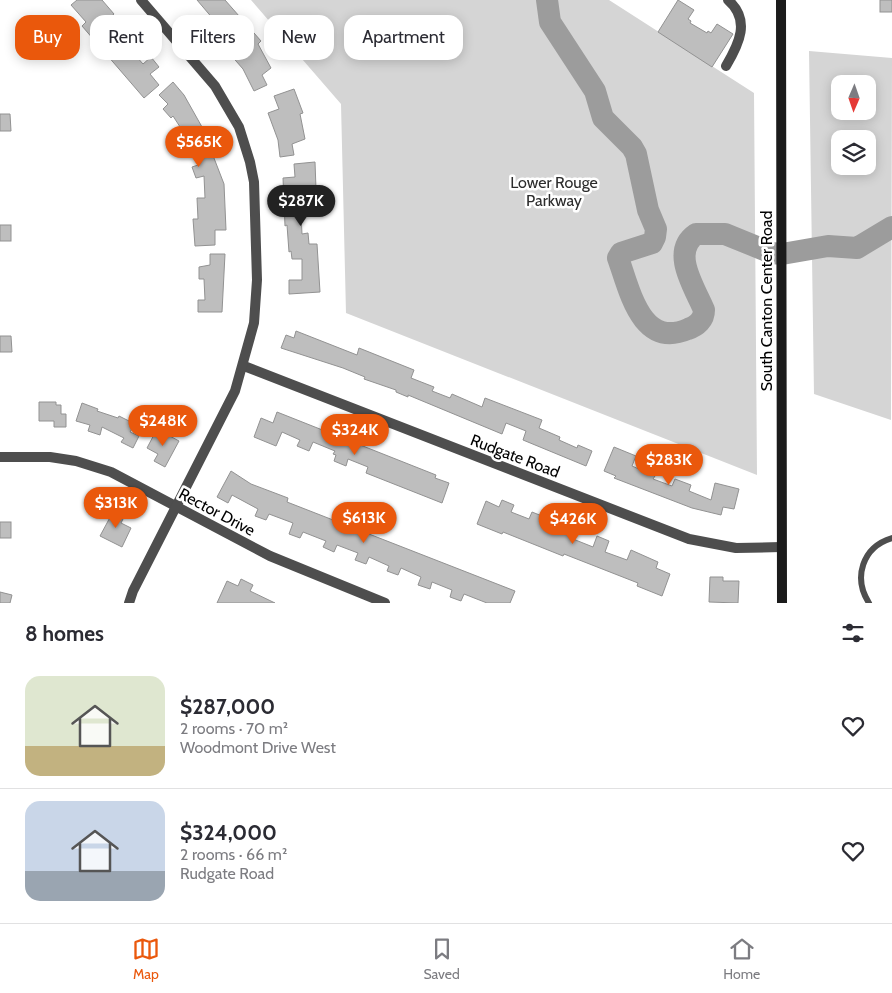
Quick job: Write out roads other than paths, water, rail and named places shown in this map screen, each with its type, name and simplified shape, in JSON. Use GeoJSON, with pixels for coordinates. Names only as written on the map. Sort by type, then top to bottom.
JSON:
{"type":"FeatureCollection","features":[{"type":"Feature","properties":{"kind":"main road","name":"South Canton Center Road"},"geometry":{"type":"LineString","coordinates":[[781,0],[782,603]]}},
{"type":"Feature","properties":{"kind":"street"},"geometry":{"type":"LineString","coordinates":[[129,603],[133,591],[226,411],[244,366],[254,323],[258,280],[254,182],[245,142],[232,113],[215,86],[141,0]]}},
{"type":"Feature","properties":{"kind":"street"},"geometry":{"type":"LineString","coordinates":[[726,66],[739,43],[742,31],[736,7],[728,0]]}},
{"type":"Feature","properties":{"kind":"street","name":"Rudgate Road"},"geometry":{"type":"LineString","coordinates":[[244,366],[688,539],[736,548],[782,547]]}},
{"type":"Feature","properties":{"kind":"street","name":"Rector Drive"},"geometry":{"type":"LineString","coordinates":[[2,457],[50,457],[91,465],[111,472],[270,556],[385,603]]}},
{"type":"Feature","properties":{"kind":"lane"},"geometry":{"type":"LineString","coordinates":[[869,603],[862,591],[860,578],[862,564],[868,553],[878,544],[892,538]]}},
{"type":"Feature","properties":{"kind":"waterway"},"geometry":{"type":"LineString","coordinates":[[547,0],[550,22],[595,91],[603,118],[632,147],[636,154],[648,210],[656,229],[655,237],[652,243],[621,253],[618,258],[633,300],[648,324],[659,331],[672,333],[694,326],[703,317],[704,310],[691,281],[685,260],[685,250],[696,234],[725,234],[772,253],[782,254],[828,246],[857,248],[892,227]]}},
{"type":"Feature","properties":{"kind":"park label","name":"Lower Rouge Parkway"},"geometry":{"type":"Point","coordinates":[554,191]}}]}
